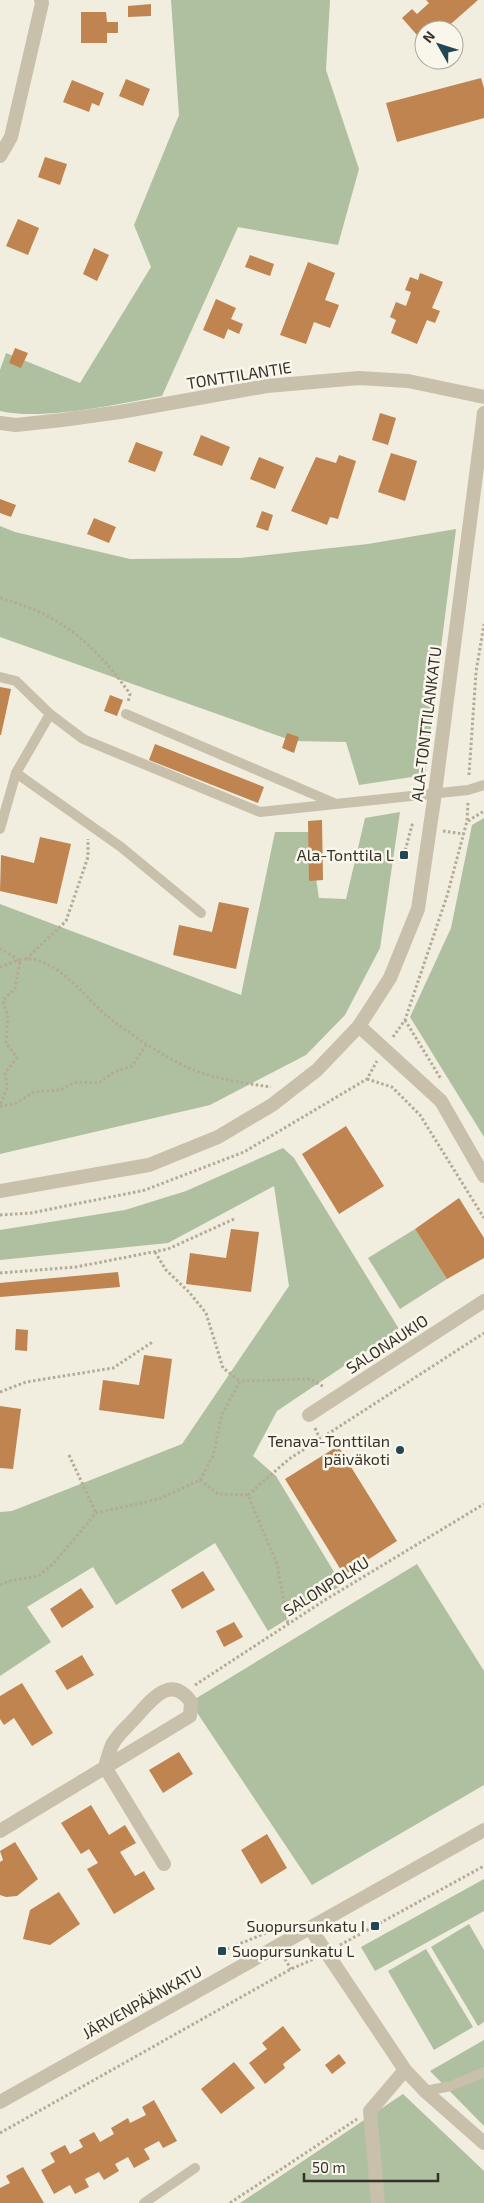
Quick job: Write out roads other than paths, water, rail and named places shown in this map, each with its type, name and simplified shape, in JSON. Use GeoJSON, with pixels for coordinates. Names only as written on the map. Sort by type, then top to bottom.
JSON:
{"type":"FeatureCollection","features":[{"type":"Feature","properties":{"kind":"street"},"geometry":{"type":"LineString","coordinates":[[0,156],[11,137],[42,4],[41,0]]}},
{"type":"Feature","properties":{"kind":"street","name":"TONTTILANTIE"},"geometry":{"type":"LineString","coordinates":[[0,423],[16,425],[62,420],[120,412],[267,386],[360,378],[408,381],[484,397]]}},
{"type":"Feature","properties":{"kind":"street","name":"ALA-TONTTILANKATU"},"geometry":{"type":"LineString","coordinates":[[0,1191],[149,1165],[218,1137],[272,1105],[317,1070],[360,1026],[390,978],[418,909],[435,793],[484,413]]}},
{"type":"Feature","properties":{"kind":"street"},"geometry":{"type":"LineString","coordinates":[[360,1026],[441,1101],[484,1176]]}},
{"type":"Feature","properties":{"kind":"street","name":"SALONAUKIO"},"geometry":{"type":"LineString","coordinates":[[309,1416],[484,1301]]}},
{"type":"Feature","properties":{"kind":"street"},"geometry":{"type":"LineString","coordinates":[[0,1831],[105,1767],[190,1716],[192,1702],[184,1693],[176,1689],[159,1692],[113,1743],[105,1767],[164,1864]]}},
{"type":"Feature","properties":{"kind":"street","name":"JÄRVENPÄÄNKATU"},"geometry":{"type":"LineString","coordinates":[[0,2102],[484,1830]]}},
{"type":"Feature","properties":{"kind":"street"},"geometry":{"type":"LineString","coordinates":[[310,1928],[405,2070],[425,2091],[484,2143]]}},
{"type":"Feature","properties":{"kind":"street"},"geometry":{"type":"LineString","coordinates":[[378,2203],[370,2111],[405,2070]]}},
{"type":"Feature","properties":{"kind":"lane"},"geometry":{"type":"LineString","coordinates":[[0,677],[16,681],[50,714],[83,739],[260,812],[468,790],[484,785]]}},
{"type":"Feature","properties":{"kind":"lane"},"geometry":{"type":"LineString","coordinates":[[0,829],[16,773],[50,714]]}},
{"type":"Feature","properties":{"kind":"lane"},"geometry":{"type":"LineString","coordinates":[[126,714],[335,803]]}},
{"type":"Feature","properties":{"kind":"lane"},"geometry":{"type":"LineString","coordinates":[[16,773],[121,847],[201,913]]}},
{"type":"Feature","properties":{"kind":"lane"},"geometry":{"type":"LineString","coordinates":[[425,2091],[451,2086],[484,2072]]}},
{"type":"Feature","properties":{"kind":"lane"},"geometry":{"type":"LineString","coordinates":[[144,2203],[195,2168]]}},
{"type":"Feature","properties":{"kind":"place","name":"Ala-Tonttila L"},"geometry":{"type":"Point","coordinates":[404,855]}},
{"type":"Feature","properties":{"kind":"place","name":"Tenava-Tonttilan päiväkoti"},"geometry":{"type":"Point","coordinates":[400,1450]}},
{"type":"Feature","properties":{"kind":"place","name":"Suopursunkatu I"},"geometry":{"type":"Point","coordinates":[375,1926]}},
{"type":"Feature","properties":{"kind":"place","name":"Suopursunkatu L"},"geometry":{"type":"Point","coordinates":[222,1951]}}]}
